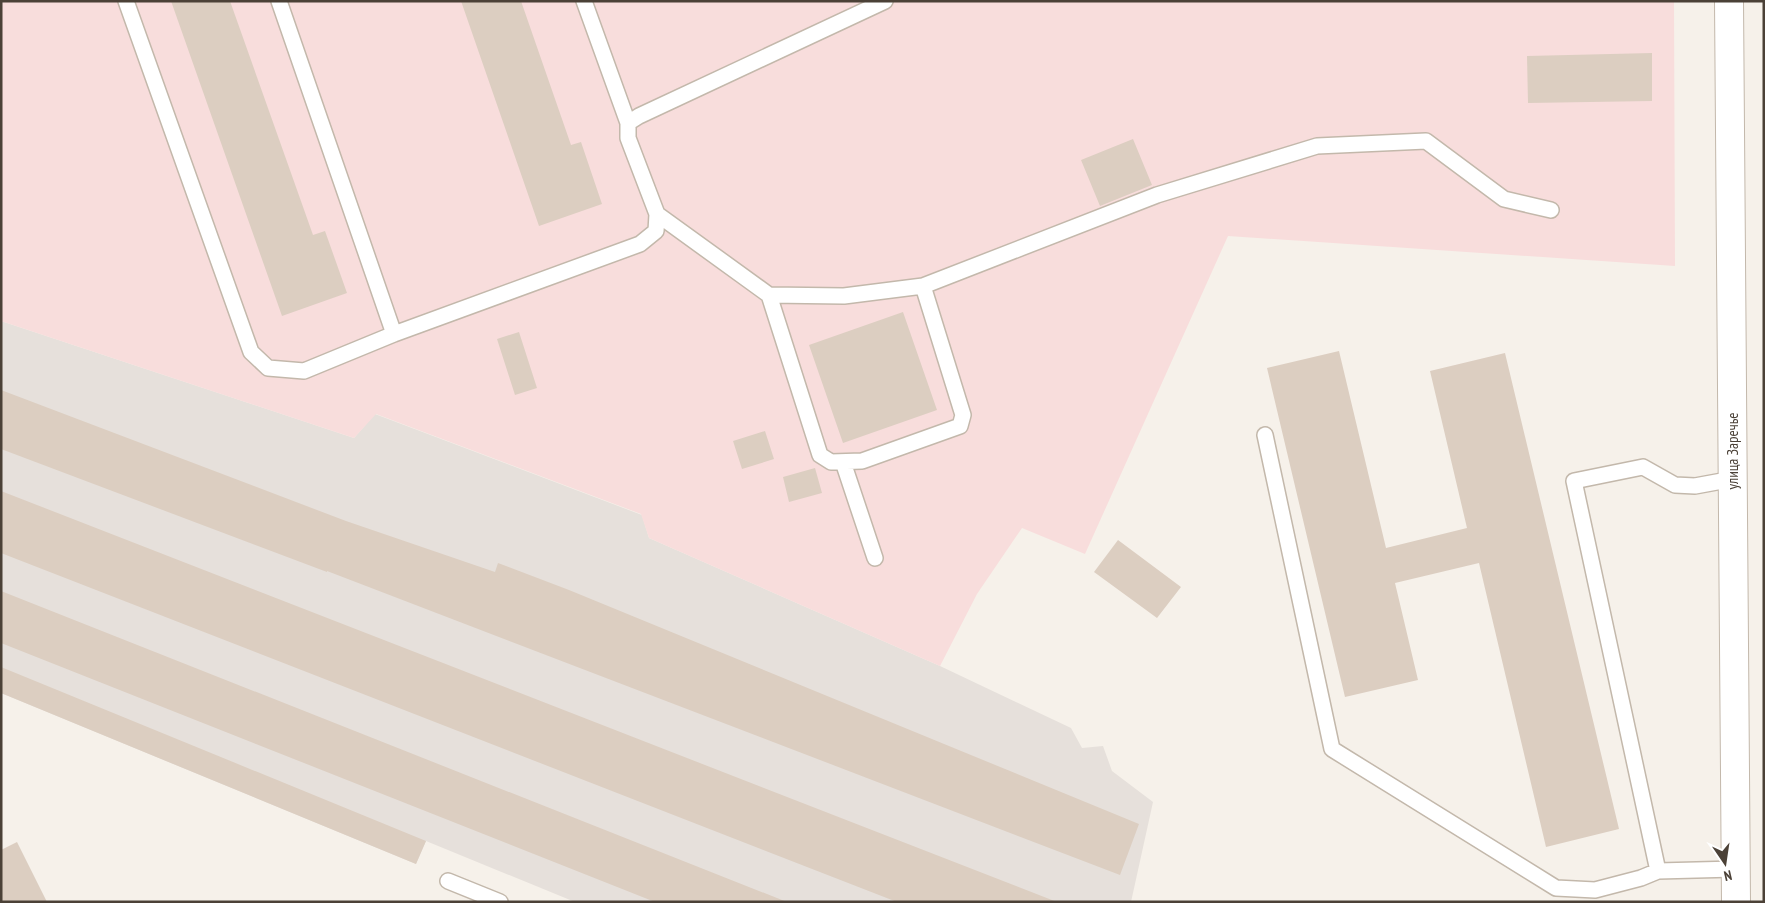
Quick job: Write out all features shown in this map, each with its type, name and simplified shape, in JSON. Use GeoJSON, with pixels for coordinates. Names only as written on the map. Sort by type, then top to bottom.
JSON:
{"type":"FeatureCollection","features":[{"type":"Feature","properties":{"kind":"street","name":"улица Заречье"},"geometry":{"type":"LineString","coordinates":[[1729,1],[1736,902]]}},
{"type":"Feature","properties":{"kind":"lane"},"geometry":{"type":"LineString","coordinates":[[126,1],[251,352],[268,368],[304,371],[394,334],[640,244],[656,232],[657,214],[628,138],[628,123],[584,1]]}},
{"type":"Feature","properties":{"kind":"lane"},"geometry":{"type":"LineString","coordinates":[[279,1],[394,334]]}},
{"type":"Feature","properties":{"kind":"lane"},"geometry":{"type":"LineString","coordinates":[[628,123],[639,116],[885,1]]}},
{"type":"Feature","properties":{"kind":"lane"},"geometry":{"type":"LineString","coordinates":[[657,214],[769,295],[844,296],[923,286],[1157,195],[1318,146],[1426,141],[1504,199],[1551,210]]}},
{"type":"Feature","properties":{"kind":"lane"},"geometry":{"type":"LineString","coordinates":[[769,295],[820,455],[832,462],[843,462],[862,460],[960,426],[964,415],[923,286]]}},
{"type":"Feature","properties":{"kind":"lane"},"geometry":{"type":"LineString","coordinates":[[1265,435],[1332,749],[1556,888],[1595,890],[1641,878],[1658,871],[1736,870]]}},
{"type":"Feature","properties":{"kind":"lane"},"geometry":{"type":"LineString","coordinates":[[843,462],[875,558]]}},
{"type":"Feature","properties":{"kind":"lane"},"geometry":{"type":"LineString","coordinates":[[1658,871],[1574,481],[1643,467],[1675,484],[1695,486],[1733,480]]}},
{"type":"Feature","properties":{"kind":"lane"},"geometry":{"type":"LineString","coordinates":[[448,881],[500,902]]}},
{"type":"Feature","properties":{"kind":"shaded area"},"geometry":{"type":"Polygon","coordinates":[[[1,1],[1674,1],[1675,266],[1228,236],[1085,554],[1022,528],[977,594],[940,666],[649,538],[641,514],[376,414],[354,438],[1,321],[1,1]]]}},
{"type":"Feature","properties":{"kind":"shaded area"},"geometry":{"type":"Polygon","coordinates":[[[1,321],[354,438],[375,414],[642,515],[649,538],[940,666],[1071,728],[1082,748],[1103,746],[1112,771],[1153,802],[1131,902],[575,902],[426,841],[416,864],[1,693],[1,321]]]}},
{"type":"Feature","properties":{"kind":"building"},"geometry":{"type":"Polygon","coordinates":[[[171,1],[230,1],[313,235],[325,231],[347,293],[282,316],[171,1]]]}},
{"type":"Feature","properties":{"kind":"building"},"geometry":{"type":"Polygon","coordinates":[[[461,1],[521,1],[571,145],[581,142],[602,204],[539,226],[461,1]]]}},
{"type":"Feature","properties":{"kind":"building"},"geometry":{"type":"Polygon","coordinates":[[[1652,53],[1652,101],[1528,103],[1527,56],[1652,53]]]}},
{"type":"Feature","properties":{"kind":"building"},"geometry":{"type":"Polygon","coordinates":[[[1133,139],[1152,185],[1100,206],[1081,160],[1133,139]]]}},
{"type":"Feature","properties":{"kind":"building"},"geometry":{"type":"Polygon","coordinates":[[[903,312],[937,410],[843,443],[809,345],[903,312]]]}},
{"type":"Feature","properties":{"kind":"building"},"geometry":{"type":"Polygon","coordinates":[[[519,332],[537,388],[515,395],[497,339],[519,332]]]}},
{"type":"Feature","properties":{"kind":"building"},"geometry":{"type":"Polygon","coordinates":[[[1339,351],[1386,548],[1467,528],[1430,371],[1505,353],[1619,829],[1546,847],[1479,563],[1395,583],[1418,680],[1345,697],[1267,368],[1339,351]]]}},
{"type":"Feature","properties":{"kind":"building"},"geometry":{"type":"Polygon","coordinates":[[[1,390],[346,521],[495,572],[498,563],[569,590],[1139,824],[1120,875],[327,571],[1,449],[1,390]]]}},
{"type":"Feature","properties":{"kind":"building"},"geometry":{"type":"Polygon","coordinates":[[[765,431],[774,459],[742,469],[733,441],[765,431]]]}},
{"type":"Feature","properties":{"kind":"building"},"geometry":{"type":"Polygon","coordinates":[[[815,468],[822,493],[789,502],[783,477],[815,468]]]}},
{"type":"Feature","properties":{"kind":"building"},"geometry":{"type":"Polygon","coordinates":[[[1,491],[1057,902],[897,902],[1,553],[1,491]]]}},
{"type":"Feature","properties":{"kind":"building"},"geometry":{"type":"Polygon","coordinates":[[[1118,540],[1181,587],[1157,618],[1094,572],[1118,540]]]}},
{"type":"Feature","properties":{"kind":"building"},"geometry":{"type":"Polygon","coordinates":[[[1,591],[787,902],[655,902],[1,643],[1,591]]]}},
{"type":"Feature","properties":{"kind":"building"},"geometry":{"type":"Polygon","coordinates":[[[1,667],[426,841],[416,864],[1,693],[1,667]]]}},
{"type":"Feature","properties":{"kind":"building"},"geometry":{"type":"Polygon","coordinates":[[[17,842],[47,902],[1,902],[1,850],[17,842]]]}}]}
